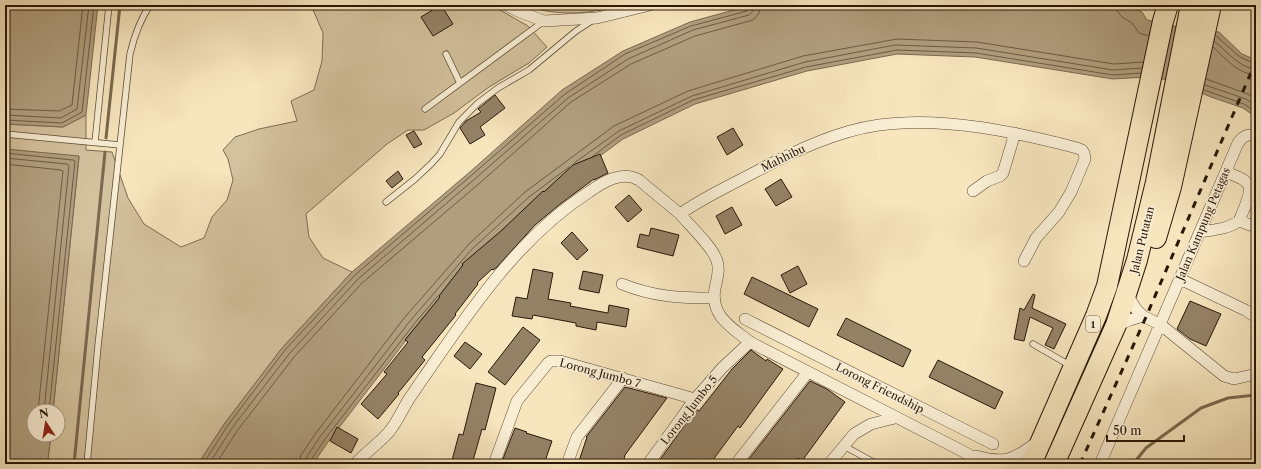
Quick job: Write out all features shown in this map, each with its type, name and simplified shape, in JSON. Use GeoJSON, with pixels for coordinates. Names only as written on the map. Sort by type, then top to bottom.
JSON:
{"type":"FeatureCollection","features":[{"type":"Feature","properties":{"kind":"highway","name":"Jalan Putatan"},"geometry":{"type":"LineString","coordinates":[[1031,464],[1096,316],[1107,286],[1164,10]]}},
{"type":"Feature","properties":{"kind":"highway","name":"Jalan Putatan"},"geometry":{"type":"LineString","coordinates":[[1054,464],[1116,325],[1163,185],[1200,11]]}},
{"type":"Feature","properties":{"kind":"highway"},"geometry":{"type":"LineString","coordinates":[[1108,344],[1122,324],[1154,244],[1163,185]]}},
{"type":"Feature","properties":{"kind":"street"},"geometry":{"type":"LineString","coordinates":[[506,5],[544,21],[597,18],[650,5]]}},
{"type":"Feature","properties":{"kind":"street","name":"Mahhibu"},"geometry":{"type":"LineString","coordinates":[[680,214],[708,196],[785,157],[820,142],[849,132],[878,125],[925,123],[965,126],[1015,133],[1077,148],[1082,150],[1085,156],[1084,162],[1071,192],[1059,212],[1036,238],[1024,261]]}},
{"type":"Feature","properties":{"kind":"street"},"geometry":{"type":"LineString","coordinates":[[973,191],[987,181],[1000,176],[1003,173],[1015,133]]}},
{"type":"Feature","properties":{"kind":"street","name":"Jalan Kampung Petagas"},"geometry":{"type":"LineString","coordinates":[[1100,464],[1242,137],[1248,134],[1256,135]]}},
{"type":"Feature","properties":{"kind":"street"},"geometry":{"type":"LineString","coordinates":[[1200,232],[1228,227],[1239,222],[1250,191],[1250,185],[1226,172]]}},
{"type":"Feature","properties":{"kind":"street"},"geometry":{"type":"LineString","coordinates":[[355,464],[388,433],[425,376],[493,282],[528,242],[562,210],[597,186],[618,177],[627,175],[633,176],[639,180],[680,214],[715,254],[718,267],[714,298],[721,318],[725,323],[754,344],[895,418],[966,453],[984,464]]}},
{"type":"Feature","properties":{"kind":"street"},"geometry":{"type":"LineString","coordinates":[[1239,222],[1256,227]]}},
{"type":"Feature","properties":{"kind":"street"},"geometry":{"type":"LineString","coordinates":[[1180,279],[1256,317]]}},
{"type":"Feature","properties":{"kind":"street"},"geometry":{"type":"LineString","coordinates":[[622,284],[639,291],[661,296],[714,298]]}},
{"type":"Feature","properties":{"kind":"street"},"geometry":{"type":"LineString","coordinates":[[1131,301],[1136,310],[1143,316],[1161,325],[1224,376],[1234,379],[1256,374]]}},
{"type":"Feature","properties":{"kind":"street"},"geometry":{"type":"LineString","coordinates":[[1122,324],[1143,316]]}},
{"type":"Feature","properties":{"kind":"street","name":"Lorong Friendship"},"geometry":{"type":"LineString","coordinates":[[745,319],[993,444]]}},
{"type":"Feature","properties":{"kind":"street"},"geometry":{"type":"LineString","coordinates":[[754,344],[768,331]]}},
{"type":"Feature","properties":{"kind":"street","name":"Lorong Jumbo 5"},"geometry":{"type":"LineString","coordinates":[[648,464],[695,398],[722,368],[754,344]]}},
{"type":"Feature","properties":{"kind":"street","name":"Lorong Jumbo 7"},"geometry":{"type":"LineString","coordinates":[[494,464],[517,402],[551,361],[560,361],[695,398]]}},
{"type":"Feature","properties":{"kind":"street"},"geometry":{"type":"LineString","coordinates":[[736,464],[808,372]]}},
{"type":"Feature","properties":{"kind":"street"},"geometry":{"type":"LineString","coordinates":[[567,464],[577,437],[623,378]]}},
{"type":"Feature","properties":{"kind":"street"},"geometry":{"type":"LineString","coordinates":[[829,464],[854,434],[871,424],[895,418]]}},
{"type":"Feature","properties":{"kind":"street"},"geometry":{"type":"LineString","coordinates":[[966,453],[990,460],[1000,461],[1010,459],[1023,453],[1043,438]]}},
{"type":"Feature","properties":{"kind":"lane"},"geometry":{"type":"LineString","coordinates":[[95,142],[109,5]]}},
{"type":"Feature","properties":{"kind":"lane"},"geometry":{"type":"LineString","coordinates":[[87,464],[130,54],[139,25],[150,5]]}},
{"type":"Feature","properties":{"kind":"lane"},"geometry":{"type":"LineString","coordinates":[[386,202],[431,164],[440,154],[459,122],[478,103],[498,88],[529,70],[576,31],[597,18]]}},
{"type":"Feature","properties":{"kind":"lane"},"geometry":{"type":"LineString","coordinates":[[425,109],[544,21]]}},
{"type":"Feature","properties":{"kind":"lane"},"geometry":{"type":"LineString","coordinates":[[446,54],[460,83]]}},
{"type":"Feature","properties":{"kind":"lane"},"geometry":{"type":"LineString","coordinates":[[5,134],[120,145]]}},
{"type":"Feature","properties":{"kind":"lane"},"geometry":{"type":"LineString","coordinates":[[1033,344],[1074,367]]}},
{"type":"Feature","properties":{"kind":"lane"},"geometry":{"type":"LineString","coordinates":[[844,446],[877,464]]}},
{"type":"Feature","properties":{"kind":"shaded area"},"geometry":{"type":"Polygon","coordinates":[[[311,5],[491,5],[528,26],[547,47],[529,63],[489,87],[454,113],[424,130],[408,130],[387,144],[306,214],[309,237],[323,258],[352,272],[282,348],[225,423],[198,464],[44,464],[48,459],[50,443],[66,443],[66,403],[54,403],[79,157],[5,149],[5,124],[63,127],[86,115],[86,150],[112,152],[128,198],[144,224],[181,247],[204,238],[212,217],[227,200],[233,180],[228,159],[223,150],[235,137],[259,129],[297,121],[291,101],[314,90],[322,61],[323,33],[311,5]]]}},
{"type":"Feature","properties":{"kind":"shaded area"},"geometry":{"type":"Polygon","coordinates":[[[523,5],[619,5],[598,11],[568,13],[541,10],[523,5]]]}},
{"type":"Feature","properties":{"kind":"water"},"geometry":{"type":"Polygon","coordinates":[[[5,5],[98,5],[86,115],[63,127],[5,124],[5,5]]]}},
{"type":"Feature","properties":{"kind":"water"},"geometry":{"type":"Polygon","coordinates":[[[752,5],[1128,5],[1142,12],[1147,20],[1183,28],[1219,32],[1242,54],[1256,60],[1256,117],[1243,108],[1170,80],[1147,77],[1113,79],[975,57],[897,54],[807,71],[695,104],[623,139],[535,204],[417,326],[328,442],[313,464],[198,464],[225,423],[282,348],[352,272],[471,171],[562,90],[623,51],[690,22],[752,5]]]}},
{"type":"Feature","properties":{"kind":"water"},"geometry":{"type":"Polygon","coordinates":[[[5,149],[79,156],[54,403],[26,403],[26,443],[50,443],[48,459],[44,464],[5,464],[5,149]]]}},
{"type":"Feature","properties":{"kind":"building"},"geometry":{"type":"Polygon","coordinates":[[[441,5],[453,24],[433,36],[421,17],[441,5]]]}},
{"type":"Feature","properties":{"kind":"building"},"geometry":{"type":"Polygon","coordinates":[[[495,95],[505,108],[480,127],[485,135],[470,144],[460,128],[466,121],[481,112],[478,109],[495,95]]]}},
{"type":"Feature","properties":{"kind":"building"},"geometry":{"type":"Polygon","coordinates":[[[733,128],[743,145],[727,155],[717,137],[733,128]]]}},
{"type":"Feature","properties":{"kind":"building"},"geometry":{"type":"Polygon","coordinates":[[[414,131],[422,144],[414,148],[406,135],[414,131]]]}},
{"type":"Feature","properties":{"kind":"building"},"geometry":{"type":"Polygon","coordinates":[[[600,154],[608,173],[594,179],[535,225],[497,267],[493,270],[492,269],[477,283],[478,284],[455,314],[456,315],[422,357],[425,360],[378,419],[361,404],[387,374],[384,372],[408,342],[405,340],[440,297],[439,296],[463,265],[462,264],[501,231],[573,165],[600,154]]]}},
{"type":"Feature","properties":{"kind":"building"},"geometry":{"type":"Polygon","coordinates":[[[398,171],[403,179],[392,188],[386,181],[398,171]]]}},
{"type":"Feature","properties":{"kind":"building"},"geometry":{"type":"Polygon","coordinates":[[[781,179],[792,197],[776,206],[765,189],[781,179]]]}},
{"type":"Feature","properties":{"kind":"building"},"geometry":{"type":"Polygon","coordinates":[[[629,195],[642,210],[628,222],[615,207],[629,195]]]}},
{"type":"Feature","properties":{"kind":"building"},"geometry":{"type":"Polygon","coordinates":[[[732,207],[742,225],[725,234],[716,216],[732,207]]]}},
{"type":"Feature","properties":{"kind":"building"},"geometry":{"type":"Polygon","coordinates":[[[651,228],[679,235],[673,256],[637,247],[640,234],[649,236],[651,228]]]}},
{"type":"Feature","properties":{"kind":"building"},"geometry":{"type":"Polygon","coordinates":[[[572,232],[588,250],[577,260],[561,243],[572,232]]]}},
{"type":"Feature","properties":{"kind":"building"},"geometry":{"type":"Polygon","coordinates":[[[798,266],[807,284],[790,293],[781,275],[798,266]]]}},
{"type":"Feature","properties":{"kind":"building"},"geometry":{"type":"Polygon","coordinates":[[[533,269],[553,273],[548,299],[571,303],[570,306],[608,313],[609,305],[629,309],[626,327],[597,322],[596,330],[576,326],[576,323],[533,315],[532,319],[512,316],[516,297],[527,299],[533,269]]]}},
{"type":"Feature","properties":{"kind":"building"},"geometry":{"type":"Polygon","coordinates":[[[583,271],[603,275],[599,293],[579,289],[583,271]]]}},
{"type":"Feature","properties":{"kind":"building"},"geometry":{"type":"Polygon","coordinates":[[[752,277],[818,309],[809,327],[744,294],[752,277]]]}},
{"type":"Feature","properties":{"kind":"building"},"geometry":{"type":"Polygon","coordinates":[[[1033,294],[1035,295],[1032,308],[1066,324],[1054,349],[1045,345],[1053,328],[1030,317],[1024,341],[1014,339],[1020,308],[1024,310],[1033,294]]]}},
{"type":"Feature","properties":{"kind":"building"},"geometry":{"type":"Polygon","coordinates":[[[1190,301],[1221,314],[1206,346],[1190,339],[1177,329],[1190,301]]]}},
{"type":"Feature","properties":{"kind":"building"},"geometry":{"type":"Polygon","coordinates":[[[846,318],[911,350],[903,367],[837,335],[846,318]]]}},
{"type":"Feature","properties":{"kind":"building"},"geometry":{"type":"Polygon","coordinates":[[[523,327],[540,340],[505,385],[488,372],[523,327]]]}},
{"type":"Feature","properties":{"kind":"building"},"geometry":{"type":"Polygon","coordinates":[[[465,342],[482,354],[470,369],[454,356],[465,342]]]}},
{"type":"Feature","properties":{"kind":"building"},"geometry":{"type":"Polygon","coordinates":[[[751,350],[766,361],[767,359],[783,369],[740,428],[738,426],[710,464],[657,464],[696,409],[699,411],[732,369],[751,350]]]}},
{"type":"Feature","properties":{"kind":"building"},"geometry":{"type":"Polygon","coordinates":[[[938,360],[1003,392],[995,409],[929,377],[938,360]]]}},
{"type":"Feature","properties":{"kind":"building"},"geometry":{"type":"Polygon","coordinates":[[[810,381],[827,389],[845,402],[802,461],[798,458],[793,464],[745,464],[810,381]]]}},
{"type":"Feature","properties":{"kind":"building"},"geometry":{"type":"Polygon","coordinates":[[[476,383],[496,388],[485,430],[482,429],[472,464],[451,464],[459,434],[463,435],[476,383]]]}},
{"type":"Feature","properties":{"kind":"building"},"geometry":{"type":"Polygon","coordinates":[[[625,387],[667,398],[625,455],[623,464],[578,464],[586,437],[625,387]]]}},
{"type":"Feature","properties":{"kind":"building"},"geometry":{"type":"Polygon","coordinates":[[[337,427],[358,439],[351,453],[330,441],[337,427]]]}},
{"type":"Feature","properties":{"kind":"building"},"geometry":{"type":"Polygon","coordinates":[[[515,428],[552,441],[544,464],[501,464],[515,428]]]}},
{"type":"Feature","properties":{"kind":"waterway"},"geometry":{"type":"LineString","coordinates":[[106,138],[120,5]]}},
{"type":"Feature","properties":{"kind":"waterway"},"geometry":{"type":"LineString","coordinates":[[74,464],[105,152]]}},
{"type":"Feature","properties":{"kind":"waterway"},"geometry":{"type":"LineString","coordinates":[[1133,464],[1146,448],[1201,408],[1228,398],[1256,395]]}},
{"type":"Feature","properties":{"kind":"railway"},"geometry":{"type":"LineString","coordinates":[[1080,464],[1146,317],[1256,61]]}}]}
